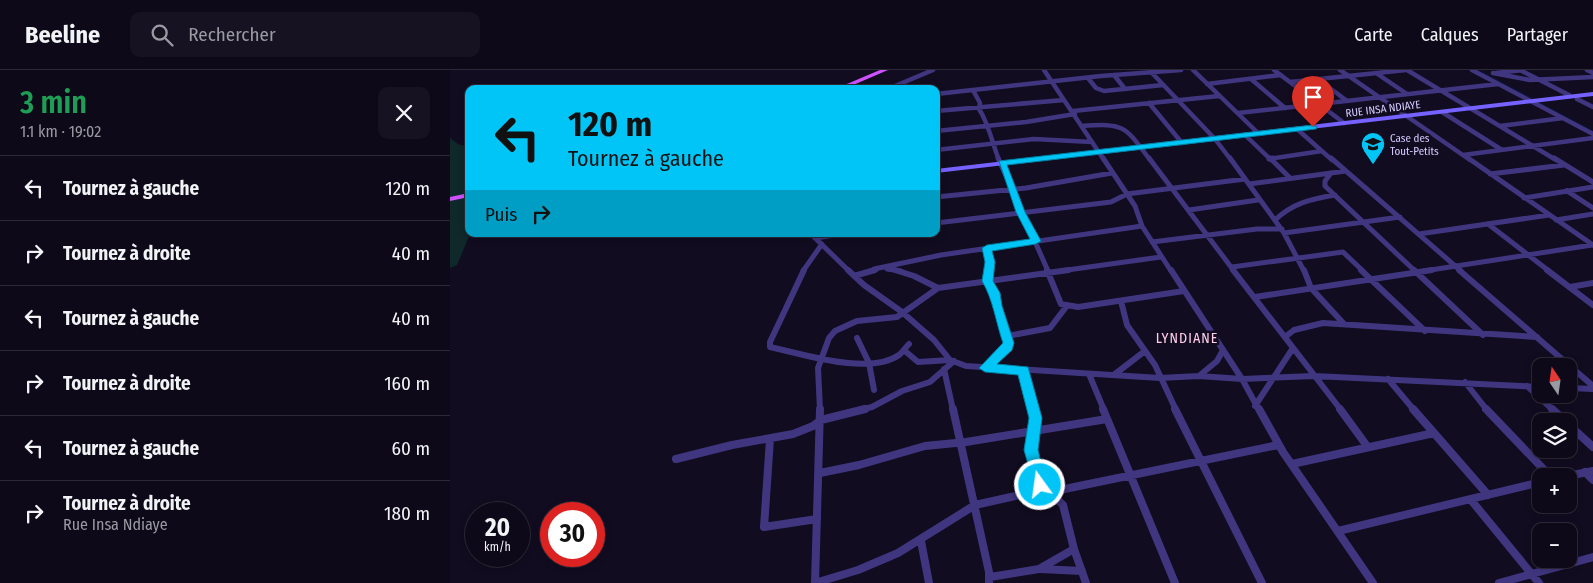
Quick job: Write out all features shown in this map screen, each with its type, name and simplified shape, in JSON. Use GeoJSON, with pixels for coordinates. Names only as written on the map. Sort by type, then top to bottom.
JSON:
{"type":"FeatureCollection","features":[{"type":"Feature","properties":{"kind":"main road"},"geometry":{"type":"LineString","coordinates":[[848,85],[885,70]]}},
{"type":"Feature","properties":{"kind":"main road","name":"RUE INSA NDIAYE"},"geometry":{"type":"LineString","coordinates":[[940,171],[1593,94]]}},
{"type":"Feature","properties":{"kind":"main road"},"geometry":{"type":"LineString","coordinates":[[450,199],[465,196]]}},
{"type":"Feature","properties":{"kind":"street"},"geometry":{"type":"LineString","coordinates":[[919,70],[927,73]]}},
{"type":"Feature","properties":{"kind":"street"},"geometry":{"type":"LineString","coordinates":[[898,85],[933,70]]}},
{"type":"Feature","properties":{"kind":"street"},"geometry":{"type":"LineString","coordinates":[[1044,70],[1135,206],[1142,226],[1222,352],[1242,379],[1255,406],[1278,445],[1373,583]]}},
{"type":"Feature","properties":{"kind":"street"},"geometry":{"type":"LineString","coordinates":[[940,94],[1114,75],[1181,70]]}},
{"type":"Feature","properties":{"kind":"street"},"geometry":{"type":"LineString","coordinates":[[1193,70],[1259,134]]}},
{"type":"Feature","properties":{"kind":"street"},"geometry":{"type":"LineString","coordinates":[[1274,70],[1344,124]]}},
{"type":"Feature","properties":{"kind":"street"},"geometry":{"type":"LineString","coordinates":[[1340,70],[1593,245]]}},
{"type":"Feature","properties":{"kind":"street"},"geometry":{"type":"LineString","coordinates":[[1290,82],[1407,70],[1593,182]]}},
{"type":"Feature","properties":{"kind":"street"},"geometry":{"type":"LineString","coordinates":[[1472,70],[1593,136]]}},
{"type":"Feature","properties":{"kind":"street"},"geometry":{"type":"LineString","coordinates":[[1521,70],[1569,95]]}},
{"type":"Feature","properties":{"kind":"street"},"geometry":{"type":"LineString","coordinates":[[1480,74],[1527,70]]}},
{"type":"Feature","properties":{"kind":"street"},"geometry":{"type":"LineString","coordinates":[[1588,70],[1593,73]]}},
{"type":"Feature","properties":{"kind":"street"},"geometry":{"type":"LineString","coordinates":[[1152,73],[1215,139],[1247,181],[1258,200],[1283,231],[1299,258],[1311,288],[1344,324]]}},
{"type":"Feature","properties":{"kind":"street"},"geometry":{"type":"LineString","coordinates":[[1376,73],[1407,94]]}},
{"type":"Feature","properties":{"kind":"street"},"geometry":{"type":"LineString","coordinates":[[1493,73],[1512,80],[1544,82],[1593,77]]}},
{"type":"Feature","properties":{"kind":"street"},"geometry":{"type":"LineString","coordinates":[[1114,75],[1125,89]]}},
{"type":"Feature","properties":{"kind":"street"},"geometry":{"type":"LineString","coordinates":[[1207,84],[1282,76]]}},
{"type":"Feature","properties":{"kind":"street"},"geometry":{"type":"LineString","coordinates":[[1088,78],[1099,90],[1163,85]]}},
{"type":"Feature","properties":{"kind":"street"},"geometry":{"type":"LineString","coordinates":[[1252,79],[1285,108]]}},
{"type":"Feature","properties":{"kind":"street"},"geometry":{"type":"LineString","coordinates":[[1318,79],[1348,101]]}},
{"type":"Feature","properties":{"kind":"street"},"geometry":{"type":"LineString","coordinates":[[1238,113],[1498,84]]}},
{"type":"Feature","properties":{"kind":"street"},"geometry":{"type":"LineString","coordinates":[[973,90],[980,102],[979,106],[985,118],[985,125],[1002,163],[1020,212],[1036,241],[1049,273],[1058,302],[1066,307],[1184,291]]}},
{"type":"Feature","properties":{"kind":"street"},"geometry":{"type":"LineString","coordinates":[[940,131],[1026,122],[1074,113],[1218,96]]}},
{"type":"Feature","properties":{"kind":"street"},"geometry":{"type":"LineString","coordinates":[[1577,98],[1593,107]]}},
{"type":"Feature","properties":{"kind":"street"},"geometry":{"type":"LineString","coordinates":[[940,111],[1064,100]]}},
{"type":"Feature","properties":{"kind":"street"},"geometry":{"type":"LineString","coordinates":[[1150,103],[1182,143]]}},
{"type":"Feature","properties":{"kind":"street"},"geometry":{"type":"LineString","coordinates":[[1442,112],[1502,150]]}},
{"type":"Feature","properties":{"kind":"street"},"geometry":{"type":"LineString","coordinates":[[1500,126],[1563,118]]}},
{"type":"Feature","properties":{"kind":"street"},"geometry":{"type":"LineString","coordinates":[[1082,126],[1105,124],[1117,126],[1129,132],[1314,376],[1366,441],[1367,446]]}},
{"type":"Feature","properties":{"kind":"street"},"geometry":{"type":"LineString","coordinates":[[1297,129],[1457,266],[1593,388]]}},
{"type":"Feature","properties":{"kind":"street"},"geometry":{"type":"LineString","coordinates":[[1245,135],[1289,177]]}},
{"type":"Feature","properties":{"kind":"street"},"geometry":{"type":"LineString","coordinates":[[1463,155],[1593,136]]}},
{"type":"Feature","properties":{"kind":"street"},"geometry":{"type":"LineString","coordinates":[[940,150],[1060,138],[1092,142]]}},
{"type":"Feature","properties":{"kind":"street"},"geometry":{"type":"LineString","coordinates":[[1269,159],[1322,151]]}},
{"type":"Feature","properties":{"kind":"street"},"geometry":{"type":"LineString","coordinates":[[1490,174],[1564,165]]}},
{"type":"Feature","properties":{"kind":"street"},"geometry":{"type":"LineString","coordinates":[[940,222],[1111,202],[1127,194],[1172,188],[1346,171]]}},
{"type":"Feature","properties":{"kind":"street"},"geometry":{"type":"LineString","coordinates":[[940,197],[1012,189],[1112,173]]}},
{"type":"Feature","properties":{"kind":"street"},"geometry":{"type":"LineString","coordinates":[[1332,173],[1325,181],[1325,186],[1419,272],[1483,335]]}},
{"type":"Feature","properties":{"kind":"street"},"geometry":{"type":"LineString","coordinates":[[1524,198],[1593,188]]}},
{"type":"Feature","properties":{"kind":"street"},"geometry":{"type":"LineString","coordinates":[[1567,191],[1593,208]]}},
{"type":"Feature","properties":{"kind":"street"},"geometry":{"type":"LineString","coordinates":[[1275,220],[1286,208],[1296,203],[1335,195]]}},
{"type":"Feature","properties":{"kind":"street"},"geometry":{"type":"LineString","coordinates":[[1190,210],[1258,200]]}},
{"type":"Feature","properties":{"kind":"street"},"geometry":{"type":"LineString","coordinates":[[1556,220],[1593,214]]}},
{"type":"Feature","properties":{"kind":"street"},"geometry":{"type":"LineString","coordinates":[[1419,234],[1549,215]]}},
{"type":"Feature","properties":{"kind":"street"},"geometry":{"type":"LineString","coordinates":[[1152,242],[1257,230],[1283,231],[1400,217]]}},
{"type":"Feature","properties":{"kind":"street"},"geometry":{"type":"LineString","coordinates":[[1488,224],[1593,305]]}},
{"type":"Feature","properties":{"kind":"street"},"geometry":{"type":"LineString","coordinates":[[854,276],[874,269],[941,255],[1142,226]]}},
{"type":"Feature","properties":{"kind":"street"},"geometry":{"type":"LineString","coordinates":[[814,237],[854,276],[902,312],[934,340],[952,360],[966,366],[1160,378],[1200,376],[1242,379],[1314,376],[1532,386]]}},
{"type":"Feature","properties":{"kind":"street"},"geometry":{"type":"LineString","coordinates":[[822,244],[799,277],[770,342],[770,347],[821,358],[869,363],[894,359],[905,352],[909,344]]}},
{"type":"Feature","properties":{"kind":"street"},"geometry":{"type":"LineString","coordinates":[[1255,297],[1593,245]]}},
{"type":"Feature","properties":{"kind":"street"},"geometry":{"type":"LineString","coordinates":[[985,368],[1008,347],[1007,336],[996,306],[995,293],[988,281],[990,262],[987,248]]}},
{"type":"Feature","properties":{"kind":"street"},"geometry":{"type":"LineString","coordinates":[[1232,267],[1344,252],[1425,331]]}},
{"type":"Feature","properties":{"kind":"street"},"geometry":{"type":"LineString","coordinates":[[874,269],[901,270],[920,277],[925,284],[938,288],[1161,257]]}},
{"type":"Feature","properties":{"kind":"street"},"geometry":{"type":"LineString","coordinates":[[1570,287],[1593,284]]}},
{"type":"Feature","properties":{"kind":"street"},"geometry":{"type":"LineString","coordinates":[[938,288],[897,317],[858,321],[835,331],[829,338],[818,368],[821,420],[815,583],[880,562],[921,540],[975,504],[1132,473],[1200,462],[1278,445]]}},
{"type":"Feature","properties":{"kind":"street"},"geometry":{"type":"LineString","coordinates":[[1121,301],[1127,325],[1155,365],[1200,462],[1262,583]]}},
{"type":"Feature","properties":{"kind":"street"},"geometry":{"type":"LineString","coordinates":[[1007,336],[1050,328],[1066,307]]}},
{"type":"Feature","properties":{"kind":"street"},"geometry":{"type":"LineString","coordinates":[[1285,337],[1294,330],[1309,325],[1344,324],[1483,335],[1537,337]]}},
{"type":"Feature","properties":{"kind":"street"},"geometry":{"type":"LineString","coordinates":[[857,338],[869,363],[874,390]]}},
{"type":"Feature","properties":{"kind":"street"},"geometry":{"type":"LineString","coordinates":[[1255,406],[1293,348]]}},
{"type":"Feature","properties":{"kind":"street"},"geometry":{"type":"LineString","coordinates":[[905,352],[918,362],[952,360]]}},
{"type":"Feature","properties":{"kind":"street"},"geometry":{"type":"LineString","coordinates":[[1114,374],[1145,352]]}},
{"type":"Feature","properties":{"kind":"street"},"geometry":{"type":"LineString","coordinates":[[1200,376],[1217,361],[1222,352]]}},
{"type":"Feature","properties":{"kind":"street"},"geometry":{"type":"LineString","coordinates":[[676,459],[721,446],[770,438],[807,429],[821,420],[872,407],[902,391],[930,382],[952,360]]}},
{"type":"Feature","properties":{"kind":"street"},"geometry":{"type":"LineString","coordinates":[[944,369],[962,442],[989,580],[1038,568],[1074,549]]}},
{"type":"Feature","properties":{"kind":"street"},"geometry":{"type":"LineString","coordinates":[[1024,370],[1035,418],[1031,450],[1046,491],[1064,505],[1074,549],[1086,583]]}},
{"type":"Feature","properties":{"kind":"street"},"geometry":{"type":"LineString","coordinates":[[1089,374],[1132,473],[1176,583]]}},
{"type":"Feature","properties":{"kind":"street"},"geometry":{"type":"LineString","coordinates":[[1388,379],[1488,495]]}},
{"type":"Feature","properties":{"kind":"street"},"geometry":{"type":"LineString","coordinates":[[1465,382],[1493,416],[1542,468]]}},
{"type":"Feature","properties":{"kind":"street"},"geometry":{"type":"LineString","coordinates":[[1527,386],[1556,413]]}},
{"type":"Feature","properties":{"kind":"street"},"geometry":{"type":"LineString","coordinates":[[1578,388],[1593,388]]}},
{"type":"Feature","properties":{"kind":"street"},"geometry":{"type":"LineString","coordinates":[[820,473],[859,465],[925,446],[1107,419]]}},
{"type":"Feature","properties":{"kind":"street"},"geometry":{"type":"LineString","coordinates":[[1577,432],[1593,447]]}},
{"type":"Feature","properties":{"kind":"street"},"geometry":{"type":"LineString","coordinates":[[1292,464],[1362,450],[1367,446],[1434,433]]}},
{"type":"Feature","properties":{"kind":"street"},"geometry":{"type":"LineString","coordinates":[[770,438],[764,527],[817,519]]}},
{"type":"Feature","properties":{"kind":"street"},"geometry":{"type":"LineString","coordinates":[[1589,472],[1593,480]]}},
{"type":"Feature","properties":{"kind":"street"},"geometry":{"type":"LineString","coordinates":[[1338,531],[1532,484]]}},
{"type":"Feature","properties":{"kind":"street"},"geometry":{"type":"LineString","coordinates":[[1471,500],[1539,583]]}},
{"type":"Feature","properties":{"kind":"street"},"geometry":{"type":"LineString","coordinates":[[921,540],[929,583]]}},
{"type":"Feature","properties":{"kind":"street"},"geometry":{"type":"LineString","coordinates":[[1499,583],[1530,573],[1593,558]]}},
{"type":"Feature","properties":{"kind":"street"},"geometry":{"type":"LineString","coordinates":[[1038,568],[1082,571]]}},
{"type":"Feature","properties":{"kind":"green space"},"geometry":{"type":"Polygon","coordinates":[[[450,138],[458,144],[465,146],[465,237],[469,237],[457,265],[450,268],[450,138]]]}},
{"type":"Feature","properties":{"kind":"waterway"},"geometry":{"type":"LineString","coordinates":[[1478,70],[1534,99]]}},
{"type":"Feature","properties":{"kind":"waterway"},"geometry":{"type":"LineString","coordinates":[[1538,102],[1593,131]]}},
{"type":"Feature","properties":{"kind":"place","name":"Case des Tout-Petits"},"geometry":{"type":"Point","coordinates":[1373,165]}},
{"type":"Feature","properties":{"kind":"district","name":"LYNDIANE"},"geometry":{"type":"Point","coordinates":[1187,338]}},
{"type":"Feature","properties":{"kind":"route"},"geometry":{"type":"LineString","coordinates":[[1040,485],[1031,450],[1036,425],[1024,370],[985,368],[1008,347],[1008,339],[996,306],[996,296],[988,281],[990,262],[987,248],[1036,241],[1020,212],[1002,163],[1313,127]]}}]}
